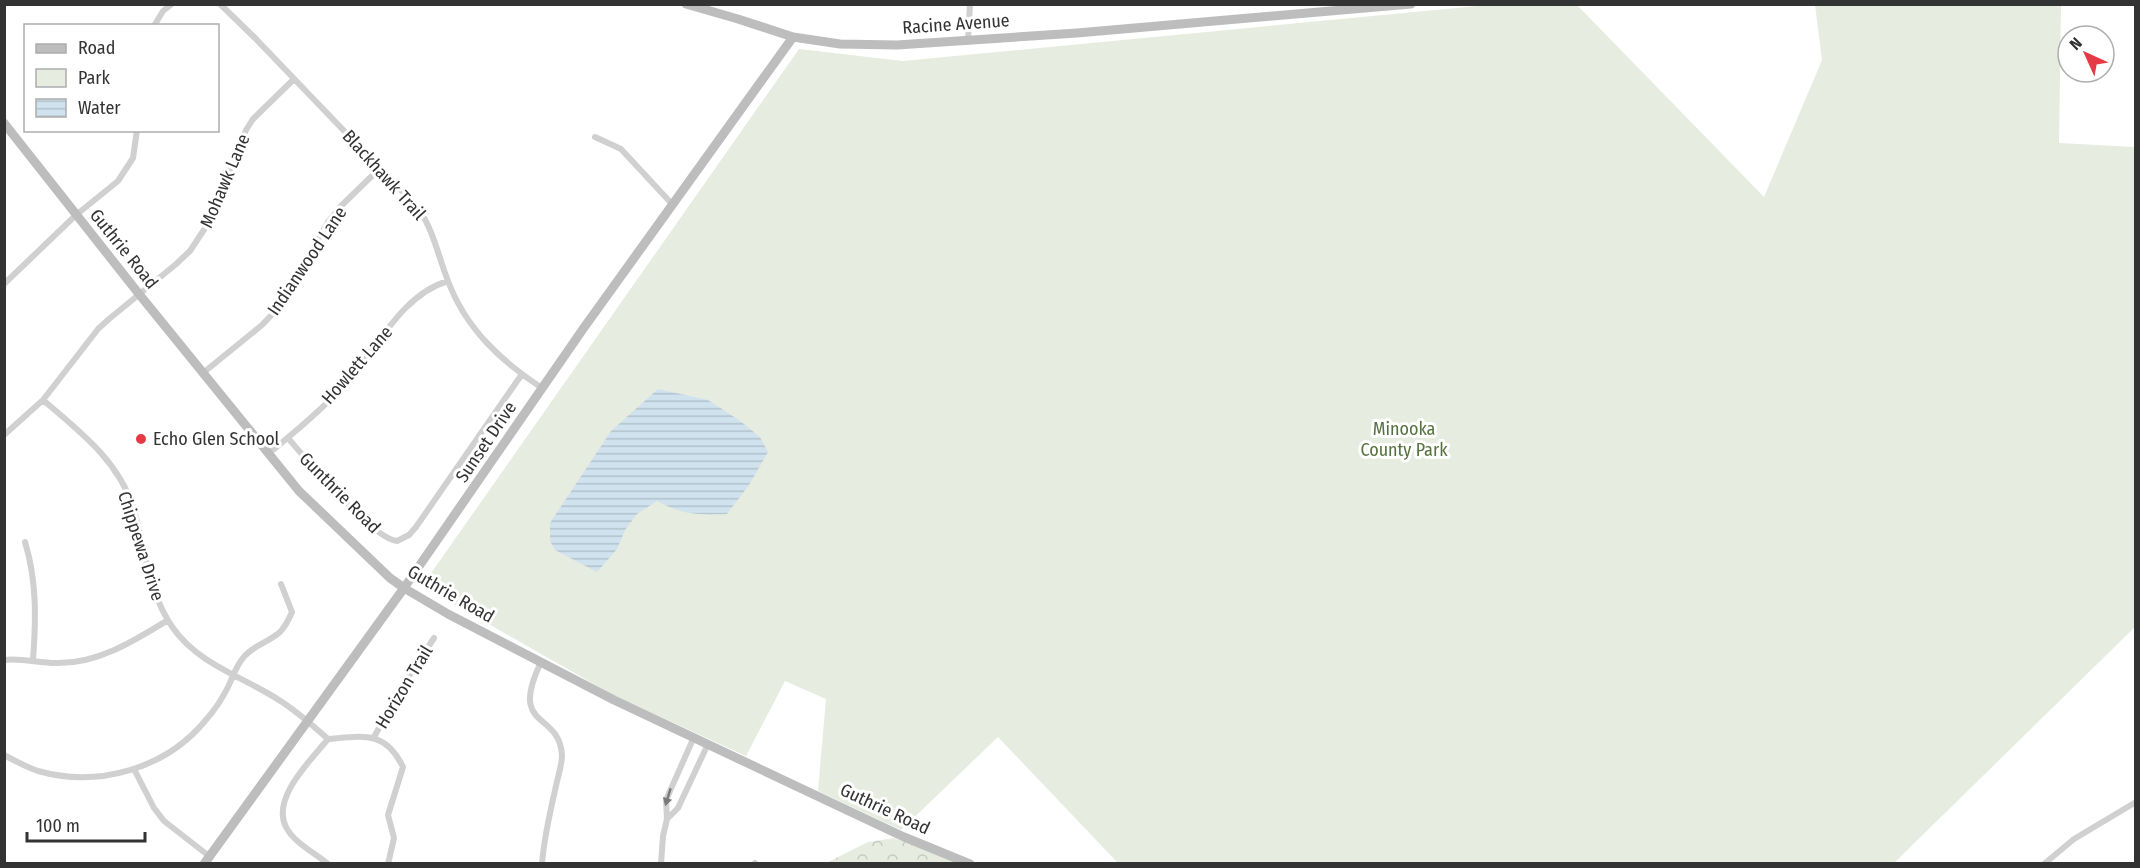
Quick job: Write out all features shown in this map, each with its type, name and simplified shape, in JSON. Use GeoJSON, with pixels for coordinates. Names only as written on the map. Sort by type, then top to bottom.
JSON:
{"type":"FeatureCollection","features":[{"type":"Feature","properties":{"kind":"street"},"geometry":{"type":"LineString","coordinates":[[155,24],[163,11],[172,4]]}},
{"type":"Feature","properties":{"kind":"street","name":"Blackhawk Trail"},"geometry":{"type":"LineString","coordinates":[[220,4],[418,208],[436,242],[448,282],[464,312],[486,344],[522,375],[542,388]]}},
{"type":"Feature","properties":{"kind":"street","name":"Racine Avenue"},"geometry":{"type":"LineString","coordinates":[[686,4],[793,37],[840,44],[897,45],[1128,29],[1411,4]]}},
{"type":"Feature","properties":{"kind":"street"},"geometry":{"type":"LineString","coordinates":[[968,40],[969,4]]}},
{"type":"Feature","properties":{"kind":"street","name":"Sunset Drive"},"geometry":{"type":"LineString","coordinates":[[206,860],[404,588],[542,388],[793,37]]}},
{"type":"Feature","properties":{"kind":"street","name":"Mohawk Lane"},"geometry":{"type":"LineString","coordinates":[[4,435],[43,400],[98,329],[175,265],[202,236],[246,130],[253,119],[294,79]]}},
{"type":"Feature","properties":{"kind":"street","name":"Guthrie Road"},"geometry":{"type":"LineString","coordinates":[[4,123],[299,491],[404,588],[614,700],[873,822],[970,864]]}},
{"type":"Feature","properties":{"kind":"street"},"geometry":{"type":"LineString","coordinates":[[4,284],[76,215],[118,181],[133,158],[137,132]]}},
{"type":"Feature","properties":{"kind":"street"},"geometry":{"type":"LineString","coordinates":[[595,137],[626,153],[672,204]]}},
{"type":"Feature","properties":{"kind":"street","name":"Indianwood Lane"},"geometry":{"type":"LineString","coordinates":[[203,374],[262,325],[280,306],[328,222],[380,168]]}},
{"type":"Feature","properties":{"kind":"street","name":"Howlett Lane"},"geometry":{"type":"LineString","coordinates":[[268,454],[288,438],[348,380],[405,308],[427,290],[448,282]]}},
{"type":"Feature","properties":{"kind":"street","name":"Gunthrie Road"},"geometry":{"type":"LineString","coordinates":[[288,438],[359,514],[385,537],[397,541],[409,535],[416,527],[522,375]]}},
{"type":"Feature","properties":{"kind":"street","name":"Chippewa Drive"},"geometry":{"type":"LineString","coordinates":[[43,400],[92,443],[119,478],[132,507],[160,606],[189,648],[204,659],[281,701],[308,720]]}},
{"type":"Feature","properties":{"kind":"street"},"geometry":{"type":"LineString","coordinates":[[25,542],[34,582],[36,606],[33,660]]}},
{"type":"Feature","properties":{"kind":"street"},"geometry":{"type":"LineString","coordinates":[[4,755],[36,770],[77,778],[103,777],[153,762],[185,741],[205,722],[221,700],[245,656],[280,632],[286,625],[292,612],[280,584]]}},
{"type":"Feature","properties":{"kind":"street"},"geometry":{"type":"LineString","coordinates":[[4,660],[56,663],[98,656],[137,639],[168,620]]}},
{"type":"Feature","properties":{"kind":"street","name":"Horizon Trail"},"geometry":{"type":"LineString","coordinates":[[374,737],[401,688],[434,638]]}},
{"type":"Feature","properties":{"kind":"street"},"geometry":{"type":"LineString","coordinates":[[540,662],[529,690],[529,704],[536,716],[558,740],[562,757],[545,837],[542,864]]}},
{"type":"Feature","properties":{"kind":"street"},"geometry":{"type":"LineString","coordinates":[[308,720],[328,739],[284,798],[283,814],[286,827],[297,840],[328,864]]}},
{"type":"Feature","properties":{"kind":"street","name":"Horizon Trail"},"geometry":{"type":"LineString","coordinates":[[328,739],[374,737],[395,751],[403,767],[388,815],[394,838],[388,864]]}},
{"type":"Feature","properties":{"kind":"street"},"geometry":{"type":"LineString","coordinates":[[661,864],[667,819],[666,800],[693,737]]}},
{"type":"Feature","properties":{"kind":"street"},"geometry":{"type":"LineString","coordinates":[[667,819],[678,808],[708,744]]}},
{"type":"Feature","properties":{"kind":"street"},"geometry":{"type":"LineString","coordinates":[[134,769],[154,808],[164,821],[206,860]]}},
{"type":"Feature","properties":{"kind":"street"},"geometry":{"type":"LineString","coordinates":[[677,774],[690,781]]}},
{"type":"Feature","properties":{"kind":"street"},"geometry":{"type":"LineString","coordinates":[[2044,864],[2074,839],[2136,802]]}},
{"type":"Feature","properties":{"kind":"green space","name":"Minooka County Park"},"geometry":{"type":"Polygon","coordinates":[[[1488,5],[1577,5],[1764,197],[1822,60],[1815,5],[2061,5],[2061,24],[2056,24],[2056,84],[2060,84],[2059,143],[2135,147],[2135,627],[1894,863],[1118,863],[998,737],[901,830],[818,791],[826,699],[785,681],[746,756],[613,695],[422,586],[799,49],[903,61],[1488,5]]]}},
{"type":"Feature","properties":{"kind":"green space"},"geometry":{"type":"Polygon","coordinates":[[[894,838],[957,863],[824,864],[868,842],[894,838]]]}},
{"type":"Feature","properties":{"kind":"water"},"geometry":{"type":"Polygon","coordinates":[[[658,389],[708,400],[760,437],[768,452],[749,485],[727,514],[691,513],[657,501],[637,514],[625,530],[617,549],[597,572],[555,550],[550,541],[550,523],[611,431],[658,389]]]}},
{"type":"Feature","properties":{"kind":"place","name":"Echo Glen School"},"geometry":{"type":"Point","coordinates":[141,439]}}]}
